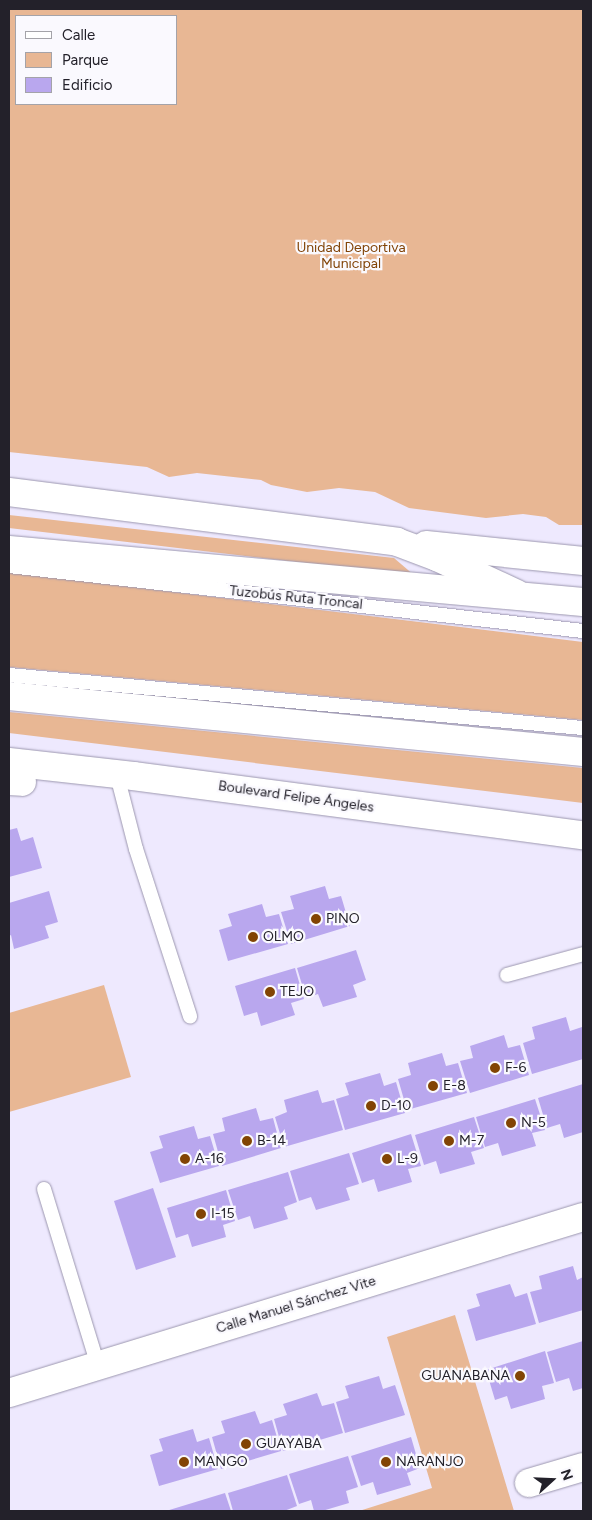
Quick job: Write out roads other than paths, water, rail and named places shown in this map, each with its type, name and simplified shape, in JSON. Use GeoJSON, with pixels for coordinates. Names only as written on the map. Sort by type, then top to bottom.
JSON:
{"type":"FeatureCollection","features":[{"type":"Feature","properties":{"kind":"main road"},"geometry":{"type":"LineString","coordinates":[[9,492],[396,542],[583,561]]}},
{"type":"Feature","properties":{"kind":"main road"},"geometry":{"type":"LineString","coordinates":[[396,542],[437,557],[526,597]]}},
{"type":"Feature","properties":{"kind":"main road"},"geometry":{"type":"LineString","coordinates":[[9,550],[583,602]]}},
{"type":"Feature","properties":{"kind":"main road"},"geometry":{"type":"LineString","coordinates":[[9,696],[583,752]]}},
{"type":"Feature","properties":{"kind":"main road","name":"Boulevard Felipe Ángeles"},"geometry":{"type":"LineString","coordinates":[[13,775],[132,776],[583,835]]}},
{"type":"Feature","properties":{"kind":"main road","name":"Calle Manuel Sánchez Vite"},"geometry":{"type":"LineString","coordinates":[[9,1394],[583,1217]]}},
{"type":"Feature","properties":{"kind":"main road"},"geometry":{"type":"LineString","coordinates":[[528,1483],[583,1467]]}},
{"type":"Feature","properties":{"kind":"lane","name":"Tuzobús Ruta Troncal"},"geometry":{"type":"LineString","coordinates":[[9,566],[583,631]]}},
{"type":"Feature","properties":{"kind":"lane"},"geometry":{"type":"LineString","coordinates":[[9,675],[583,728]]}},
{"type":"Feature","properties":{"kind":"lane"},"geometry":{"type":"LineString","coordinates":[[132,776],[119,783],[136,849],[190,1016]]}},
{"type":"Feature","properties":{"kind":"lane"},"geometry":{"type":"LineString","coordinates":[[507,974],[583,954]]}},
{"type":"Feature","properties":{"kind":"lane"},"geometry":{"type":"LineString","coordinates":[[44,1189],[98,1366]]}},
{"type":"Feature","properties":{"kind":"place","name":"PINO"},"geometry":{"type":"Point","coordinates":[316,919]}},
{"type":"Feature","properties":{"kind":"place","name":"OLMO"},"geometry":{"type":"Point","coordinates":[253,937]}},
{"type":"Feature","properties":{"kind":"place","name":"TEJO"},"geometry":{"type":"Point","coordinates":[270,992]}},
{"type":"Feature","properties":{"kind":"place","name":"F-6"},"geometry":{"type":"Point","coordinates":[495,1068]}},
{"type":"Feature","properties":{"kind":"place","name":"E-8"},"geometry":{"type":"Point","coordinates":[433,1086]}},
{"type":"Feature","properties":{"kind":"place","name":"D-10"},"geometry":{"type":"Point","coordinates":[371,1106]}},
{"type":"Feature","properties":{"kind":"place","name":"N-5"},"geometry":{"type":"Point","coordinates":[511,1123]}},
{"type":"Feature","properties":{"kind":"place","name":"B-14"},"geometry":{"type":"Point","coordinates":[247,1141]}},
{"type":"Feature","properties":{"kind":"place","name":"M-7"},"geometry":{"type":"Point","coordinates":[449,1141]}},
{"type":"Feature","properties":{"kind":"place","name":"A-16"},"geometry":{"type":"Point","coordinates":[185,1159]}},
{"type":"Feature","properties":{"kind":"place","name":"L-9"},"geometry":{"type":"Point","coordinates":[387,1159]}},
{"type":"Feature","properties":{"kind":"place","name":"I-15"},"geometry":{"type":"Point","coordinates":[201,1214]}},
{"type":"Feature","properties":{"kind":"place","name":"GUANABANA"},"geometry":{"type":"Point","coordinates":[520,1376]}},
{"type":"Feature","properties":{"kind":"place","name":"GUAYABA"},"geometry":{"type":"Point","coordinates":[246,1444]}},
{"type":"Feature","properties":{"kind":"place","name":"MANGO"},"geometry":{"type":"Point","coordinates":[184,1462]}},
{"type":"Feature","properties":{"kind":"place","name":"NARANJO"},"geometry":{"type":"Point","coordinates":[386,1462]}},
{"type":"Feature","properties":{"kind":"park label","name":"Unidad Deportiva Municipal"},"geometry":{"type":"Point","coordinates":[351,256]}}]}
